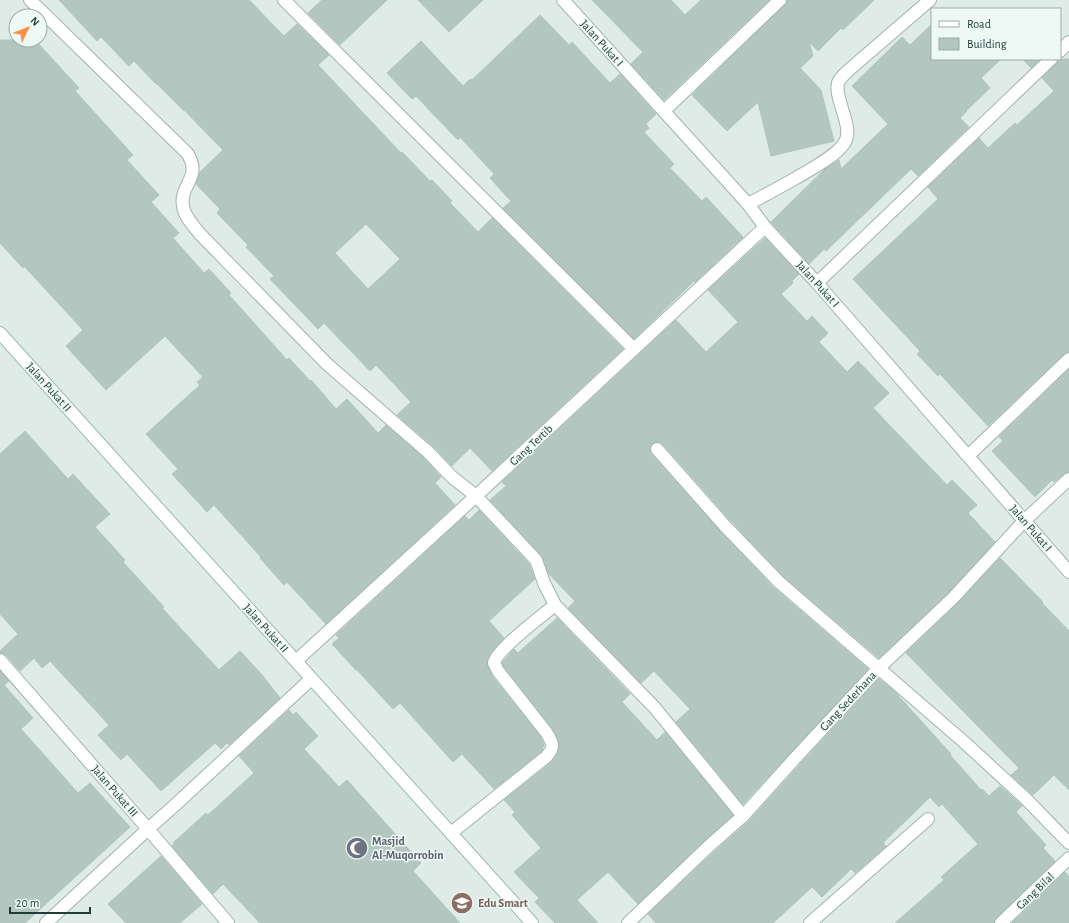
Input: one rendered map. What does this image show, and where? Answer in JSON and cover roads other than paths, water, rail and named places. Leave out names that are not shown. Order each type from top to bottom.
[{"type":"street","points":[[30,0],[187,153],[192,160],[193,170],[183,196],[182,205],[185,213],[199,232],[327,364],[428,452],[452,477],[476,496],[536,560],[544,583],[555,605],[655,708],[743,816]]},
{"type":"street","points":[[284,0],[634,349]]},
{"type":"street","name":"Jalan Pukat I","points":[[563,0],[748,204],[765,227],[817,282],[1069,572]]},
{"type":"street","points":[[664,111],[780,0]]},
{"type":"street","points":[[748,204],[816,166],[842,147],[848,136],[837,88],[839,81],[850,69],[930,0]]},
{"type":"street","points":[[1061,50],[1069,42]]},
{"type":"street","points":[[817,282],[1051,60]]},
{"type":"street","name":"Gang Tertib","points":[[296,661],[765,227]]},
{"type":"street","name":"Jalan Pukat II","points":[[0,333],[532,923]]},
{"type":"street","points":[[968,456],[1069,359]]},
{"type":"street","points":[[657,449],[725,526],[779,582],[964,742],[1026,798],[1069,843]]},
{"type":"street","name":"Gang Sederhana","points":[[628,923],[708,846],[743,816],[879,668],[953,598],[1024,521],[1069,479]]},
{"type":"street","points":[[451,833],[546,758],[551,752],[553,745],[549,737],[498,672],[494,663],[496,658],[506,646],[555,605]]},
{"type":"street","name":"Jalan Pukat III","points":[[0,660],[228,923]]},
{"type":"street","points":[[46,923],[311,679]]},
{"type":"street","points":[[810,923],[928,819]]},
{"type":"street","name":"Gang Bilal","points":[[1001,923],[1069,858]]},
{"type":"place","name":"Masjid Al-Muqorrobin","points":[[357,848]]},
{"type":"place","name":"Edu Smart","points":[[462,903]]}]
